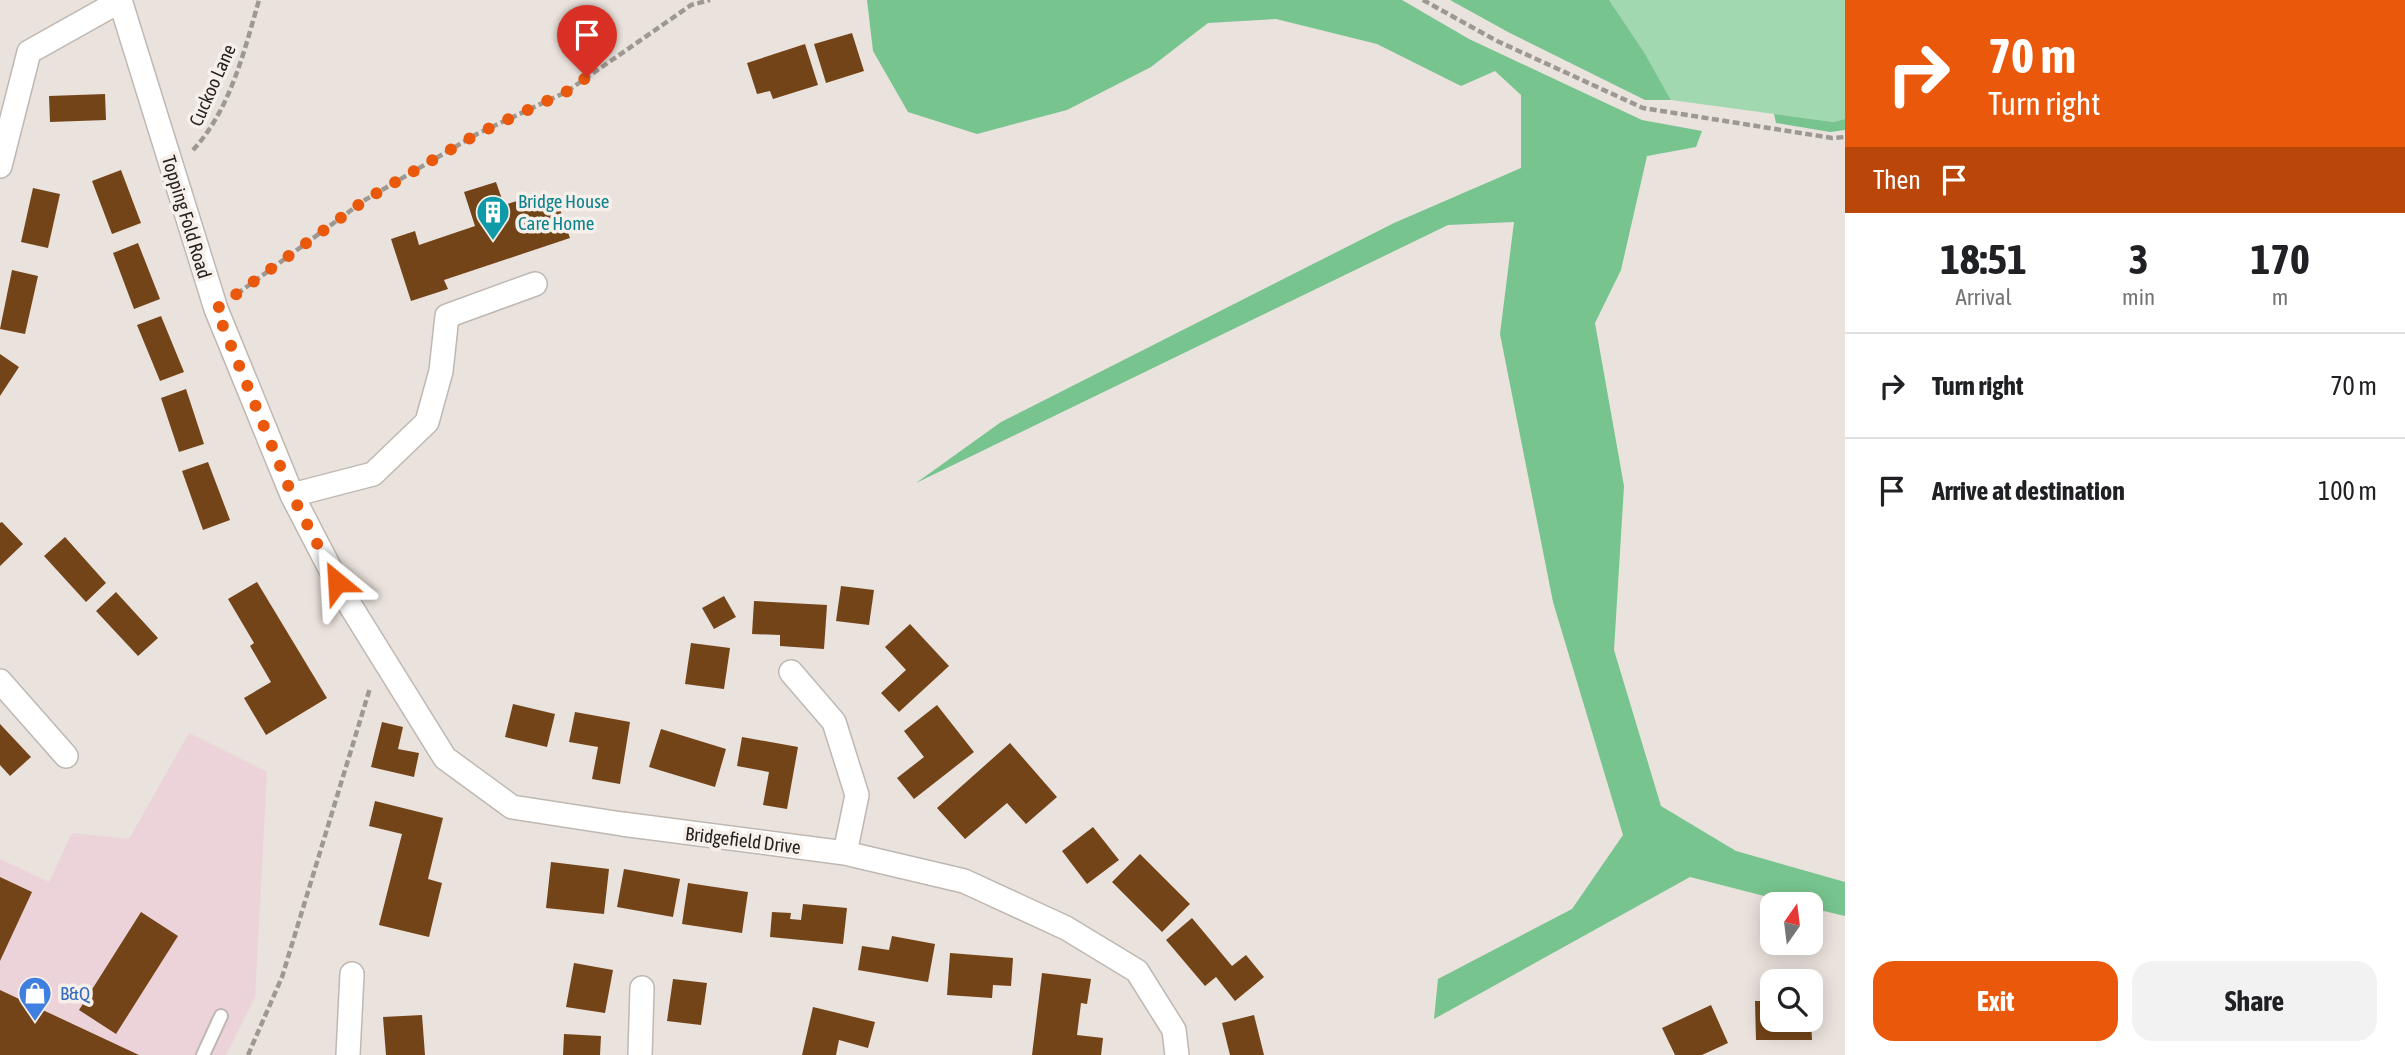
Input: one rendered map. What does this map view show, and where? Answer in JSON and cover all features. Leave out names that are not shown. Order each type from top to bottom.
[{"type":"street","name":"Topping Fold Road","points":[[120,0],[216,309],[292,495],[339,585]]},
{"type":"street","points":[[0,166],[29,52],[120,0]]},
{"type":"street","points":[[292,495],[373,474],[427,422],[441,371],[447,316],[535,284]]},
{"type":"street","name":"Bridgefield Drive","points":[[339,585],[380,656],[445,758],[512,807],[845,853],[964,881],[1066,928],[1138,971],[1174,1030],[1177,1055]]},
{"type":"street","points":[[791,673],[834,722],[857,795],[845,853]]},
{"type":"street","points":[[0,681],[66,756]]},
{"type":"street","points":[[348,1055],[352,974]]},
{"type":"street","points":[[640,1055],[642,988]]},
{"type":"lane","points":[[203,1055],[221,1016]]},
{"type":"path","name":"Cuckoo Lane","points":[[173,171],[210,131],[242,60],[258,0]]},
{"type":"path","points":[[216,309],[365,200],[477,134],[566,92],[691,5],[710,0]]},
{"type":"path","points":[[1423,0],[1497,41],[1643,108],[1832,138],[1845,137]]},
{"type":"path","points":[[248,1055],[282,977],[380,656]]},
{"type":"shaded area","points":[[189,733],[267,772],[255,997],[226,1055],[0,1055],[0,859],[49,882],[72,833],[129,839]]},
{"type":"green space","points":[[867,0],[1402,0],[1469,39],[1642,120],[1702,131],[1696,147],[1647,156],[1621,270],[1595,323],[1624,486],[1614,650],[1661,806],[1736,851],[1845,882],[1845,916],[1824,911],[1824,892],[1760,892],[1760,895],[1690,877],[1434,1019],[1438,979],[1572,909],[1623,835],[1553,602],[1500,334],[1514,222],[1448,225],[916,483],[1001,422],[1394,223],[1521,168],[1521,95],[1495,71],[1461,86],[1377,44],[1276,19],[1208,23],[1151,67],[1067,110],[977,134],[908,112],[873,51]]},
{"type":"green space","points":[[1450,0],[1609,0],[1644,52],[1671,100],[1645,100]]},
{"type":"green space","points":[[1609,0],[1845,0],[1845,119],[1833,122],[1671,100],[1644,52]]},
{"type":"green space","points":[[1774,114],[1833,122],[1845,119],[1845,130],[1830,132],[1776,123]]},
{"type":"building","points":[[852,33],[864,71],[826,83],[814,44]]},
{"type":"building","points":[[805,44],[818,85],[773,99],[770,91],[757,94],[747,63]]},
{"type":"building","points":[[105,94],[106,120],[50,122],[49,96]]},
{"type":"building","points":[[121,170],[141,223],[112,234],[92,181]]},
{"type":"building","name":"Bridge House Care Home","points":[[496,182],[504,205],[533,196],[536,205],[556,198],[570,238],[444,280],[448,289],[411,301],[391,239],[415,231],[419,245],[475,226],[464,192]]},
{"type":"building","points":[[33,188],[60,194],[48,248],[21,242]]},
{"type":"building","points":[[138,243],[160,299],[134,309],[113,253]]},
{"type":"building","points":[[12,270],[38,276],[25,334],[0,329]]},
{"type":"building","points":[[161,316],[184,372],[160,381],[137,325]]},
{"type":"building","points":[[0,354],[19,367],[0,396]]},
{"type":"building","points":[[186,389],[204,444],[179,452],[161,398]]},
{"type":"building","points":[[208,462],[230,520],[203,530],[182,471]]},
{"type":"building","points":[[0,523],[23,544],[0,566]]},
{"type":"building","points":[[65,537],[106,583],[86,602],[44,556]]},
{"type":"building","points":[[257,582],[327,698],[266,735],[244,698],[271,682],[250,646],[254,643],[228,599]]},
{"type":"building","points":[[841,586],[874,590],[869,625],[836,621]]},
{"type":"building","points":[[116,592],[158,638],[138,656],[96,611]]},
{"type":"building","points":[[724,596],[736,617],[714,629],[702,608]]},
{"type":"building","points":[[754,601],[827,605],[824,649],[780,646],[780,635],[752,634]]},
{"type":"building","points":[[910,624],[949,666],[899,712],[881,693],[906,670],[885,647]]},
{"type":"building","points":[[691,643],[730,648],[724,689],[685,684]]},
{"type":"building","points":[[513,704],[555,714],[547,747],[505,737]]},
{"type":"building","points":[[937,705],[974,752],[914,799],[897,778],[924,757],[904,731]]},
{"type":"building","points":[[575,712],[630,722],[620,784],[592,779],[598,747],[569,742]]},
{"type":"building","points":[[382,722],[403,727],[398,749],[419,753],[414,777],[371,767]]},
{"type":"building","points":[[0,724],[31,757],[10,776],[0,765]]},
{"type":"building","points":[[661,729],[726,749],[715,787],[649,767]]},
{"type":"building","points":[[742,737],[798,747],[787,809],[763,805],[769,772],[737,766]]},
{"type":"building","points":[[1010,743],[1057,797],[1026,824],[1007,803],[965,839],[937,808]]},
{"type":"building","points":[[375,801],[443,818],[428,879],[442,883],[429,937],[379,925],[402,834],[369,826]]},
{"type":"building","points":[[1093,827],[1119,860],[1087,884],[1062,851]]},
{"type":"building","points":[[1140,854],[1190,904],[1162,932],[1112,882]]},
{"type":"building","points":[[551,862],[609,869],[604,914],[546,908]]},
{"type":"building","points":[[624,869],[680,879],[673,917],[617,907]]},
{"type":"building","points":[[0,877],[32,892],[0,961]]},
{"type":"building","points":[[688,883],[748,892],[742,933],[682,924]]},
{"type":"building","points":[[803,904],[847,908],[843,944],[770,937],[772,912],[791,913],[790,919],[801,920]]},
{"type":"building","points":[[141,912],[178,936],[116,1034],[79,1010]]},
{"type":"building","points":[[1192,918],[1232,966],[1246,955],[1264,977],[1235,1001],[1216,977],[1205,986],[1166,940]]},
{"type":"building","points":[[892,936],[935,944],[928,982],[858,970],[862,946],[889,950]]},
{"type":"building","points":[[950,953],[1013,958],[1011,986],[993,985],[992,998],[947,995]]},
{"type":"building","points":[[574,963],[613,970],[605,1013],[566,1007]]},
{"type":"building","points":[[1042,973],[1091,979],[1087,1004],[1081,1003],[1077,1035],[1103,1038],[1101,1055],[1032,1055]]},
{"type":"building","points":[[673,979],[707,983],[701,1025],[667,1021]]},
{"type":"building","name":"B&Q","points":[[0,990],[139,1055],[0,1055]]},
{"type":"building","points":[[1755,1001],[1760,1001],[1760,1032],[1812,1032],[1812,1040],[1756,1040]]},
{"type":"building","points":[[1711,1005],[1728,1043],[1702,1055],[1675,1055],[1662,1028]]},
{"type":"building","points":[[813,1007],[875,1022],[868,1048],[839,1040],[836,1055],[802,1055]]},
{"type":"building","points":[[422,1015],[425,1055],[386,1055],[383,1017]]},
{"type":"building","points":[[1254,1015],[1264,1055],[1230,1055],[1222,1023]]},
{"type":"building","points":[[564,1034],[601,1036],[600,1055],[563,1055]]},
{"type":"place","name":"Bridge House Care Home","points":[[493,242]]},
{"type":"place","name":"B&Q","points":[[35,1023]]},
{"type":"route","points":[[337,582],[292,495],[216,309],[365,200],[477,134],[566,92],[587,77]]}]
